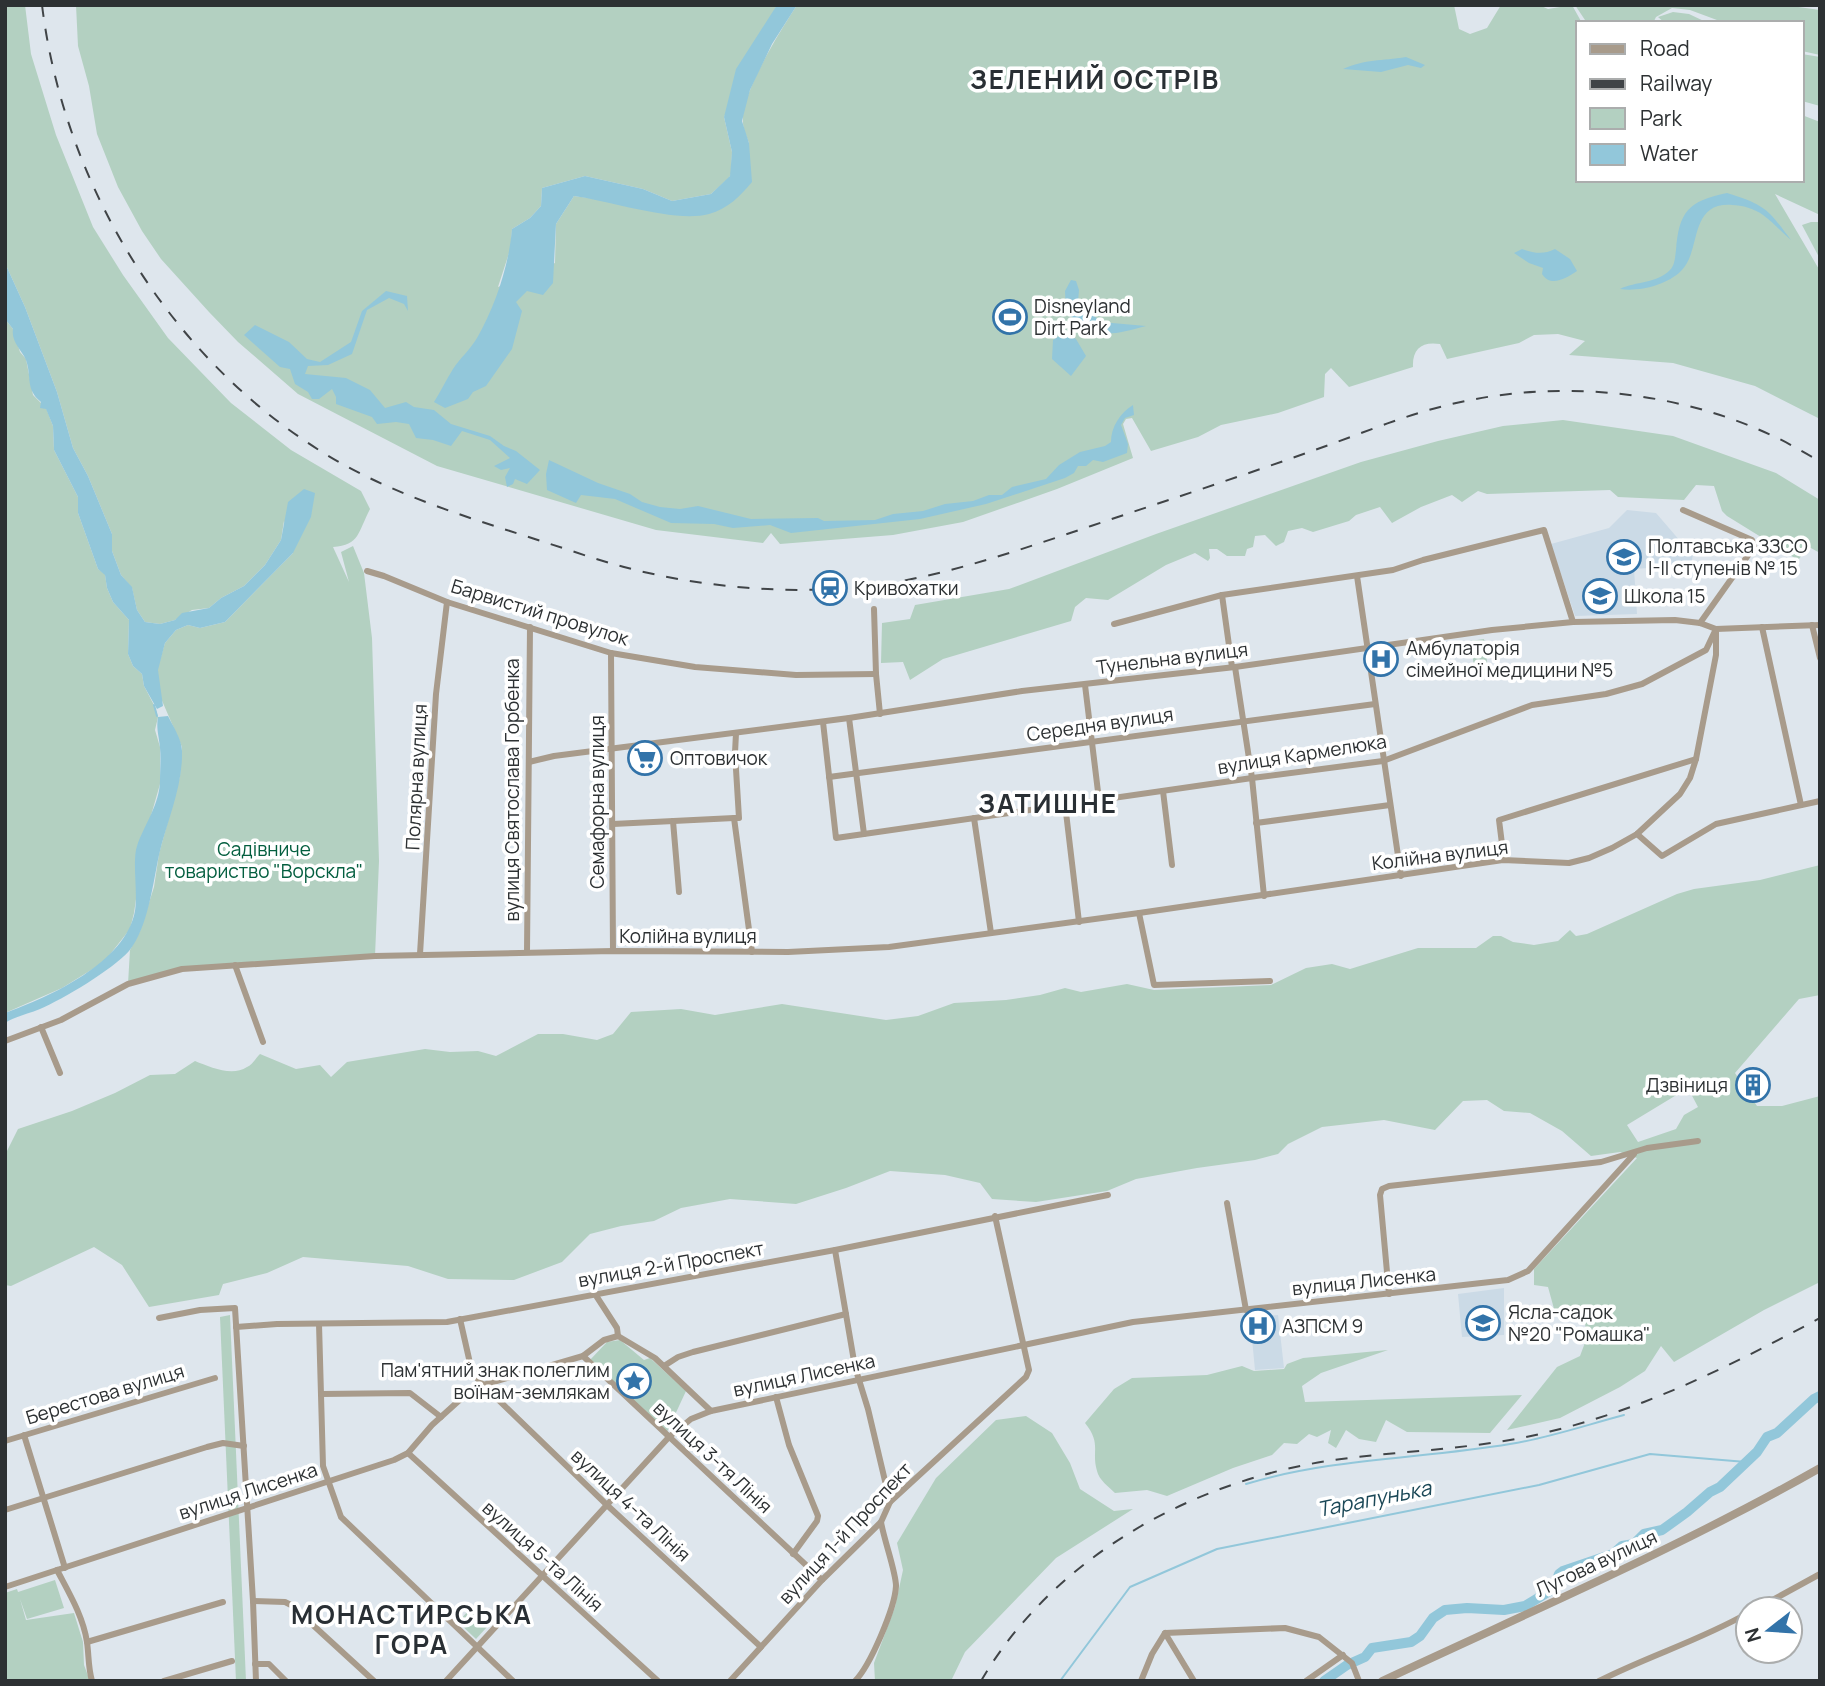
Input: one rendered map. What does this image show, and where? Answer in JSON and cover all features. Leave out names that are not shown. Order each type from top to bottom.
[{"type":"street","points":[[1683,510],[1752,540],[1754,547],[1700,623]]},
{"type":"street","points":[[1114,624],[1222,595],[1393,570],[1544,530],[1573,622]]},
{"type":"street","name":"Барвистий провулок","points":[[368,571],[447,602],[611,653],[695,667],[796,675],[876,674]]},
{"type":"street","points":[[1357,576],[1401,876]]},
{"type":"street","points":[[1222,595],[1252,778],[1264,896]]},
{"type":"street","name":"Полярна вулиця","points":[[420,954],[436,694],[447,602]]},
{"type":"street","points":[[874,608],[880,714]]},
{"type":"street","name":"Тунельна вулиця","points":[[529,762],[880,714],[1021,691],[1233,667],[1492,630],[1573,622],[1675,620],[1700,623],[1716,629],[1816,625]]},
{"type":"street","points":[[1816,625],[1820,658]]},
{"type":"street","name":"вулиця Святослава Горбенка","points":[[527,952],[530,627]]},
{"type":"street","points":[[1762,628],[1801,805]]},
{"type":"street","name":"Колійна вулиця","points":[[5,1041],[61,1020],[128,984],[168,972],[235,965],[420,954],[788,952],[889,947],[1264,896],[1503,860],[1569,863],[1589,858],[1637,834],[1680,794],[1690,778],[1696,759],[1716,655],[1716,629]]},
{"type":"street","name":"вулиця Кармелюка","points":[[830,777],[836,838],[1383,761],[1532,705],[1606,694],[1642,684],[1706,650],[1716,629]]},
{"type":"street","name":"Семафорна вулиця","points":[[611,653],[613,951]]},
{"type":"street","points":[[1085,685],[1099,800]]},
{"type":"street","name":"Середня вулиця","points":[[830,777],[1375,704]]},
{"type":"street","points":[[849,718],[864,834]]},
{"type":"street","points":[[823,722],[830,777]]},
{"type":"street","points":[[613,824],[739,818],[736,733]]},
{"type":"street","points":[[1502,844],[1499,820],[1696,759]]},
{"type":"street","points":[[1163,790],[1172,864]]},
{"type":"street","points":[[1637,834],[1662,856],[1716,824],[1820,801]]},
{"type":"street","points":[[1065,804],[1079,922]]},
{"type":"street","points":[[1256,824],[1390,805]]},
{"type":"street","points":[[734,818],[752,951]]},
{"type":"street","points":[[974,818],[991,933]]},
{"type":"street","points":[[673,821],[678,892]]},
{"type":"street","points":[[1139,913],[1154,985],[1270,981]]},
{"type":"street","points":[[235,965],[263,1042]]},
{"type":"street","points":[[41,1027],[60,1073]]},
{"type":"street","points":[[1389,1294],[1380,1195],[1382,1189],[1389,1186],[1601,1162],[1647,1148],[1698,1141]]},
{"type":"street","name":"вулиця Лисенка","points":[[5,1587],[394,1460],[408,1453],[441,1417],[473,1388],[583,1356],[604,1340],[618,1336],[664,1366],[711,1411],[1133,1322],[1508,1280],[1528,1271],[1634,1154]]},
{"type":"street","name":"вулиця 2-й Проспект","points":[[236,1327],[460,1319],[835,1250],[1108,1195]]},
{"type":"street","points":[[1227,1203],[1246,1310]]},
{"type":"street","points":[[995,1216],[1023,1345]]},
{"type":"street","points":[[835,1250],[858,1378],[890,1502]]},
{"type":"street","points":[[595,1294],[617,1328],[618,1336]]},
{"type":"street","points":[[159,1318],[200,1310],[235,1308],[256,1681]]},
{"type":"street","points":[[664,1366],[693,1352],[846,1314]]},
{"type":"street","points":[[460,1319],[472,1372],[482,1384]]},
{"type":"street","points":[[319,1324],[323,1466],[341,1517],[513,1681]]},
{"type":"street","name":"вулиця 1-й Проспект","points":[[730,1681],[822,1580],[881,1522],[890,1502],[1026,1377],[1029,1370],[1023,1345]]},
{"type":"street","name":"вулиця 3-тя Лінія","points":[[583,1356],[822,1580]]},
{"type":"street","name":"Берестова вулиця","points":[[5,1441],[215,1378]]},
{"type":"street","name":"вулиця 4-та Лінія","points":[[482,1384],[608,1506],[761,1647]]},
{"type":"street","points":[[321,1394],[410,1393],[441,1417]]},
{"type":"street","points":[[776,1397],[789,1445],[818,1516],[793,1554]]},
{"type":"street","points":[[446,1681],[669,1437],[691,1419],[711,1411]]},
{"type":"street","points":[[24,1435],[65,1568]]},
{"type":"street","points":[[5,1510],[207,1447],[223,1443],[244,1446]]},
{"type":"street","name":"вулиця 5-та Лінія","points":[[408,1453],[657,1681]]},
{"type":"street","name":"Лугова вулиця","points":[[1382,1681],[1656,1552],[1778,1492],[1820,1468]]},
{"type":"street","points":[[855,1681],[865,1671],[887,1619],[896,1586],[881,1522]]},
{"type":"street","points":[[57,1570],[79,1612],[87,1642],[87,1659],[92,1681]]},
{"type":"street","points":[[1782,1595],[1820,1574]]},
{"type":"street","points":[[253,1601],[285,1602],[291,1605],[374,1681]]},
{"type":"street","points":[[87,1642],[223,1602]]},
{"type":"street","points":[[1599,1681],[1734,1621]]},
{"type":"street","points":[[1165,1633],[1285,1628],[1319,1637],[1352,1663],[1359,1681]]},
{"type":"street","points":[[1141,1681],[1165,1633]]},
{"type":"street","points":[[1165,1633],[1194,1681]]},
{"type":"street","points":[[1306,1681],[1343,1655]]},
{"type":"street","points":[[164,1681],[232,1661]]},
{"type":"street","points":[[255,1664],[269,1664],[286,1681]]},
{"type":"shaded area","name":"Полтавська ЗЗСО І-ІІ ступенів № 15","points":[[1627,510],[1656,513],[1687,549],[1694,549],[1691,565],[1634,569],[1637,614],[1575,616],[1551,544],[1609,528]]},
{"type":"shaded area","name":"Ясла-садок №20 \"Ромашка\"","points":[[1504,1288],[1504,1335],[1462,1337],[1458,1294]]},
{"type":"shaded area","points":[[1278,1315],[1284,1368],[1255,1370],[1250,1318]]},
{"type":"green space","name":"Садівниче товариство \"Ворскла\"","points":[[5,5],[25,5],[31,54],[56,135],[93,227],[168,338],[231,403],[291,450],[361,491],[370,509],[357,536],[342,546],[333,547],[349,582],[341,552],[353,546],[364,573],[372,638],[379,861],[375,956],[182,969],[128,984],[130,950],[140,931],[154,887],[159,854],[180,776],[182,747],[160,696],[157,670],[165,643],[176,630],[188,625],[200,628],[225,622],[293,553],[284,521],[281,540],[265,565],[244,586],[209,608],[192,610],[175,620],[160,624],[145,622],[137,610],[132,588],[121,575],[112,551],[112,534],[73,448],[57,392],[5,263]]},
{"type":"green space","points":[[76,5],[777,5],[724,117],[732,152],[731,174],[749,143],[743,123],[748,96],[763,62],[797,5],[1454,5],[1459,29],[1470,34],[1487,28],[1501,5],[1539,5],[1548,9],[1572,5],[1581,21],[1576,21],[1576,182],[1804,182],[1804,116],[1820,122],[1820,215],[1775,194],[1820,271],[1820,419],[1755,386],[1673,363],[1569,355],[1585,341],[1558,334],[1534,335],[1519,343],[1447,359],[1440,344],[1428,344],[1416,351],[1413,367],[1349,387],[1331,368],[1325,374],[1324,397],[1278,413],[1221,425],[1198,437],[1151,451],[1132,418],[1126,419],[1123,424],[1133,458],[1057,489],[963,522],[893,535],[780,544],[771,533],[763,543],[656,530],[437,466],[298,394],[238,342],[209,312],[161,259],[142,231],[118,187],[97,134],[89,86],[78,46]],"holes":[[[585,176],[643,189],[672,201],[711,194],[729,178],[708,214],[574,196],[556,224],[555,263],[498,287],[511,247],[512,229],[530,218],[541,206],[542,188]]]},
{"type":"green space","points":[[1575,5],[1784,5],[1820,10],[1820,55],[1804,51],[1804,21],[1720,21],[1690,10],[1672,8],[1654,21],[1586,21]]},
{"type":"green space","points":[[1673,12],[1689,14],[1704,21],[1663,21],[1658,17]]},
{"type":"green space","points":[[1804,54],[1820,57],[1820,106],[1804,102]]},
{"type":"green space","points":[[1820,222],[1820,259],[1802,225]]},
{"type":"green space","points":[[5,319],[13,329],[20,352],[26,359],[33,395],[46,408],[53,426],[54,450],[78,497],[78,513],[98,569],[105,574],[113,602],[129,620],[128,654],[133,666],[142,674],[144,686],[158,717],[155,730],[160,747],[160,784],[150,819],[137,847],[137,892],[130,929],[104,962],[62,988],[5,1013]]},
{"type":"green space","points":[[1563,420],[1673,436],[1776,473],[1820,500],[1820,553],[1809,547],[1798,560],[1727,516],[1722,511],[1714,486],[1696,485],[1684,500],[1618,497],[1610,490],[1487,494],[1478,491],[1462,502],[1452,495],[1421,507],[1392,523],[1380,507],[1356,515],[1349,521],[1313,532],[1302,528],[1288,531],[1284,542],[1276,546],[1265,535],[1255,536],[1253,547],[1247,549],[1245,556],[1227,556],[1217,549],[1209,549],[1208,561],[1195,553],[1166,565],[1108,600],[1086,598],[1075,607],[1071,621],[943,659],[910,680],[903,662],[881,663],[882,623],[910,619],[915,605],[1009,589],[1361,462],[1503,426]]},
{"type":"green space","points":[[1484,639],[1489,676],[1476,678],[1470,641]]},
{"type":"green space","points":[[1820,865],[1820,995],[1799,999],[1735,1073],[1757,1106],[1782,1106],[1820,1096],[1820,1282],[1764,1310],[1674,1362],[1661,1346],[1645,1371],[1560,1418],[1507,1430],[1557,1367],[1580,1356],[1586,1340],[1585,1321],[1556,1316],[1548,1287],[1534,1285],[1534,1269],[1637,1158],[1620,1152],[1591,1156],[1562,1131],[1530,1113],[1504,1111],[1487,1100],[1463,1101],[1435,1130],[1384,1120],[1322,1127],[1288,1144],[1278,1154],[1136,1179],[1107,1191],[1036,1202],[992,1199],[980,1183],[945,1175],[890,1171],[796,1204],[730,1199],[681,1208],[654,1221],[590,1234],[562,1262],[514,1280],[448,1279],[408,1266],[303,1257],[267,1273],[223,1284],[219,1295],[149,1307],[122,1265],[94,1247],[11,1286],[5,1285],[5,1155],[18,1129],[72,1111],[150,1075],[175,1074],[195,1061],[221,1070],[235,1071],[249,1066],[260,1054],[296,1069],[320,1065],[331,1077],[347,1062],[425,1049],[478,1051],[496,1056],[538,1034],[563,1034],[597,1040],[613,1034],[631,1012],[681,1009],[715,1015],[782,1004],[886,1020],[918,1016],[954,1003],[1006,1000],[1065,988],[1081,992],[1127,984],[1154,990],[1271,985],[1306,968],[1332,964],[1350,969],[1418,948],[1476,948],[1493,936],[1534,945],[1558,941],[1570,930],[1576,936],[1587,934],[1677,894],[1694,889],[1760,880]],"holes":[[[1688,1088],[1698,1107],[1684,1115],[1676,1129],[1638,1142],[1627,1125]]]},
{"type":"green space","points":[[230,1315],[246,1681],[236,1681],[220,1317]]},
{"type":"green space","points":[[620,1340],[644,1360],[650,1358],[686,1391],[667,1432],[590,1360],[607,1342]]},
{"type":"green space","points":[[1388,1350],[1321,1373],[1302,1386],[1305,1402],[1522,1395],[1490,1433],[1407,1432],[1386,1420],[1376,1442],[1359,1439],[1346,1430],[1336,1448],[1328,1443],[1331,1430],[1317,1437],[1309,1434],[1297,1444],[1284,1443],[1272,1455],[1167,1496],[1147,1490],[1115,1493],[1098,1474],[1095,1442],[1085,1423],[1114,1389],[1132,1378],[1207,1375],[1242,1366],[1254,1371],[1284,1369],[1287,1364],[1303,1358]]},
{"type":"green space","points":[[1026,1416],[1052,1433],[1070,1463],[1080,1489],[1114,1511],[1133,1509],[1056,1558],[965,1652],[951,1681],[875,1681],[874,1663],[895,1607],[903,1570],[897,1543],[936,1478],[996,1420]]},
{"type":"green space","points":[[55,1580],[64,1608],[27,1619],[20,1599],[26,1620],[74,1613],[83,1642],[84,1665],[90,1681],[5,1681],[5,1593],[17,1589],[18,1592]]},
{"type":"green space","points":[[470,1609],[487,1627],[476,1639],[458,1622]]},
{"type":"water","points":[[777,5],[797,5],[772,44],[750,90],[742,121],[749,143],[752,182],[722,209],[695,216],[661,214],[574,196],[556,224],[553,283],[543,295],[527,291],[516,302],[522,311],[512,349],[486,386],[473,392],[468,399],[445,408],[434,402],[453,369],[484,326],[504,271],[512,229],[530,218],[541,206],[542,188],[585,176],[643,189],[672,201],[711,194],[730,176],[732,152],[724,117],[736,69]]},
{"type":"water","points":[[1406,57],[1425,65],[1421,68],[1408,65],[1381,72],[1343,69],[1366,62]]},
{"type":"water","points":[[1727,193],[1764,209],[1791,240],[1756,211],[1736,205],[1718,206],[1708,211],[1702,219],[1692,252],[1681,271],[1652,286],[1620,289],[1659,278],[1670,270],[1680,226],[1688,210],[1703,200]]},
{"type":"water","points":[[1522,249],[1538,253],[1555,249],[1570,259],[1577,271],[1559,280],[1550,280],[1542,274],[1543,268],[1514,253]]},
{"type":"water","points":[[5,263],[57,392],[73,448],[112,534],[112,551],[121,575],[132,587],[137,610],[145,622],[160,624],[175,620],[182,613],[209,608],[244,586],[265,565],[281,540],[288,502],[304,489],[315,493],[311,517],[293,553],[225,622],[200,628],[188,625],[176,630],[165,643],[158,670],[163,706],[157,709],[144,686],[142,674],[133,666],[128,654],[129,620],[113,602],[105,575],[98,569],[78,513],[78,497],[54,450],[53,426],[46,409],[40,408],[41,402],[33,392],[26,360],[15,342],[13,329],[5,319]]},
{"type":"water","points":[[1071,280],[1076,281],[1079,290],[1078,302],[1101,322],[1146,326],[1112,333],[1086,327],[1066,312],[1065,291]]},
{"type":"water","points":[[386,291],[407,296],[408,311],[404,304],[389,298],[367,310],[352,354],[328,365],[308,366],[305,374],[346,378],[370,390],[385,408],[406,402],[414,407],[434,410],[451,424],[490,436],[516,451],[540,470],[527,484],[515,479],[513,484],[507,487],[505,477],[510,468],[501,470],[494,466],[510,458],[490,440],[462,431],[451,446],[416,438],[409,424],[377,424],[372,417],[336,404],[332,389],[319,399],[312,399],[308,392],[295,384],[290,369],[280,367],[244,335],[255,325],[289,342],[307,359],[320,362],[351,342],[362,311]]},
{"type":"water","points":[[1064,333],[1076,339],[1086,356],[1071,376],[1052,359],[1053,340]]},
{"type":"water","points":[[1133,405],[1134,415],[1125,418],[1121,425],[1128,444],[1127,453],[1103,462],[1093,460],[1086,466],[1078,466],[1074,473],[1065,478],[986,504],[920,519],[791,533],[770,525],[733,528],[714,524],[671,523],[615,499],[581,495],[576,503],[547,490],[549,460],[598,483],[630,494],[642,502],[660,507],[680,509],[698,506],[751,519],[875,520],[893,514],[973,501],[989,495],[1002,495],[1012,487],[1046,479],[1059,465],[1080,452],[1111,442],[1117,421]]},
{"type":"water","points":[[168,716],[182,747],[182,764],[141,930],[129,951],[111,967],[50,1004],[5,1023],[5,1013],[64,987],[102,961],[129,929],[135,911],[137,846],[155,806],[159,789],[158,717]]},
{"type":"waterway","points":[[154,705],[157,716]]},
{"type":"waterway","name":"Тарапунька","points":[[1324,1681],[1347,1665],[1365,1657],[1372,1648],[1411,1642],[1420,1636],[1433,1618],[1445,1610],[1504,1610],[1525,1606],[1553,1589],[1563,1571],[1613,1554],[1622,1546],[1634,1544],[1644,1534],[1662,1530],[1720,1487],[1757,1452],[1767,1437],[1777,1433],[1820,1396]]},
{"type":"waterway","points":[[1246,1484],[1311,1469],[1525,1441],[1624,1415]]},
{"type":"waterway","name":"Тарапунька","points":[[1060,1681],[1130,1587],[1217,1549],[1539,1485],[1650,1454],[1746,1462]]},
{"type":"railway","points":[[42,5],[55,75],[76,143],[104,209],[140,272],[182,329],[231,382],[286,427],[346,466],[370,478],[468,517],[624,567],[717,585],[782,590],[846,588],[904,581],[1039,544],[1416,414],[1492,396],[1532,392],[1615,393],[1697,408],[1736,420],[1820,461]]},
{"type":"railway","points":[[981,1681],[1011,1637],[1046,1598],[1086,1563],[1129,1533],[1176,1508],[1225,1487],[1275,1472],[1355,1457],[1497,1442],[1587,1421],[1689,1383],[1820,1318]]},
{"type":"place","name":"Disneyland Dirt Park","points":[[1010,317]]},
{"type":"place","name":"Полтавська ЗЗСО І-ІІ ступенів № 15","points":[[1624,557]]},
{"type":"place","name":"Кривохатки","points":[[830,588]]},
{"type":"place","name":"Школа 15","points":[[1600,596]]},
{"type":"place","name":"Амбулаторія сімейної медицини №5","points":[[1381,659]]},
{"type":"place","name":"Оптовичок","points":[[645,758]]},
{"type":"place","name":"Дзвіниця","points":[[1753,1085]]},
{"type":"place","name":"Ясла-садок №20 \"Ромашка\"","points":[[1483,1323]]},
{"type":"place","name":"АЗПСМ 9","points":[[1258,1326]]},
{"type":"place","name":"Пам'ятний знак полеглим воїнам-землякам","points":[[634,1381]]},
{"type":"district","name":"ЗЕЛЕНИЙ ОСТРІВ","points":[[1095,79]]},
{"type":"district","name":"ЗАТИШНЕ","points":[[1048,803]]},
{"type":"district","name":"МОНАСТИРСЬКА ГОРА","points":[[412,1629]]}]
